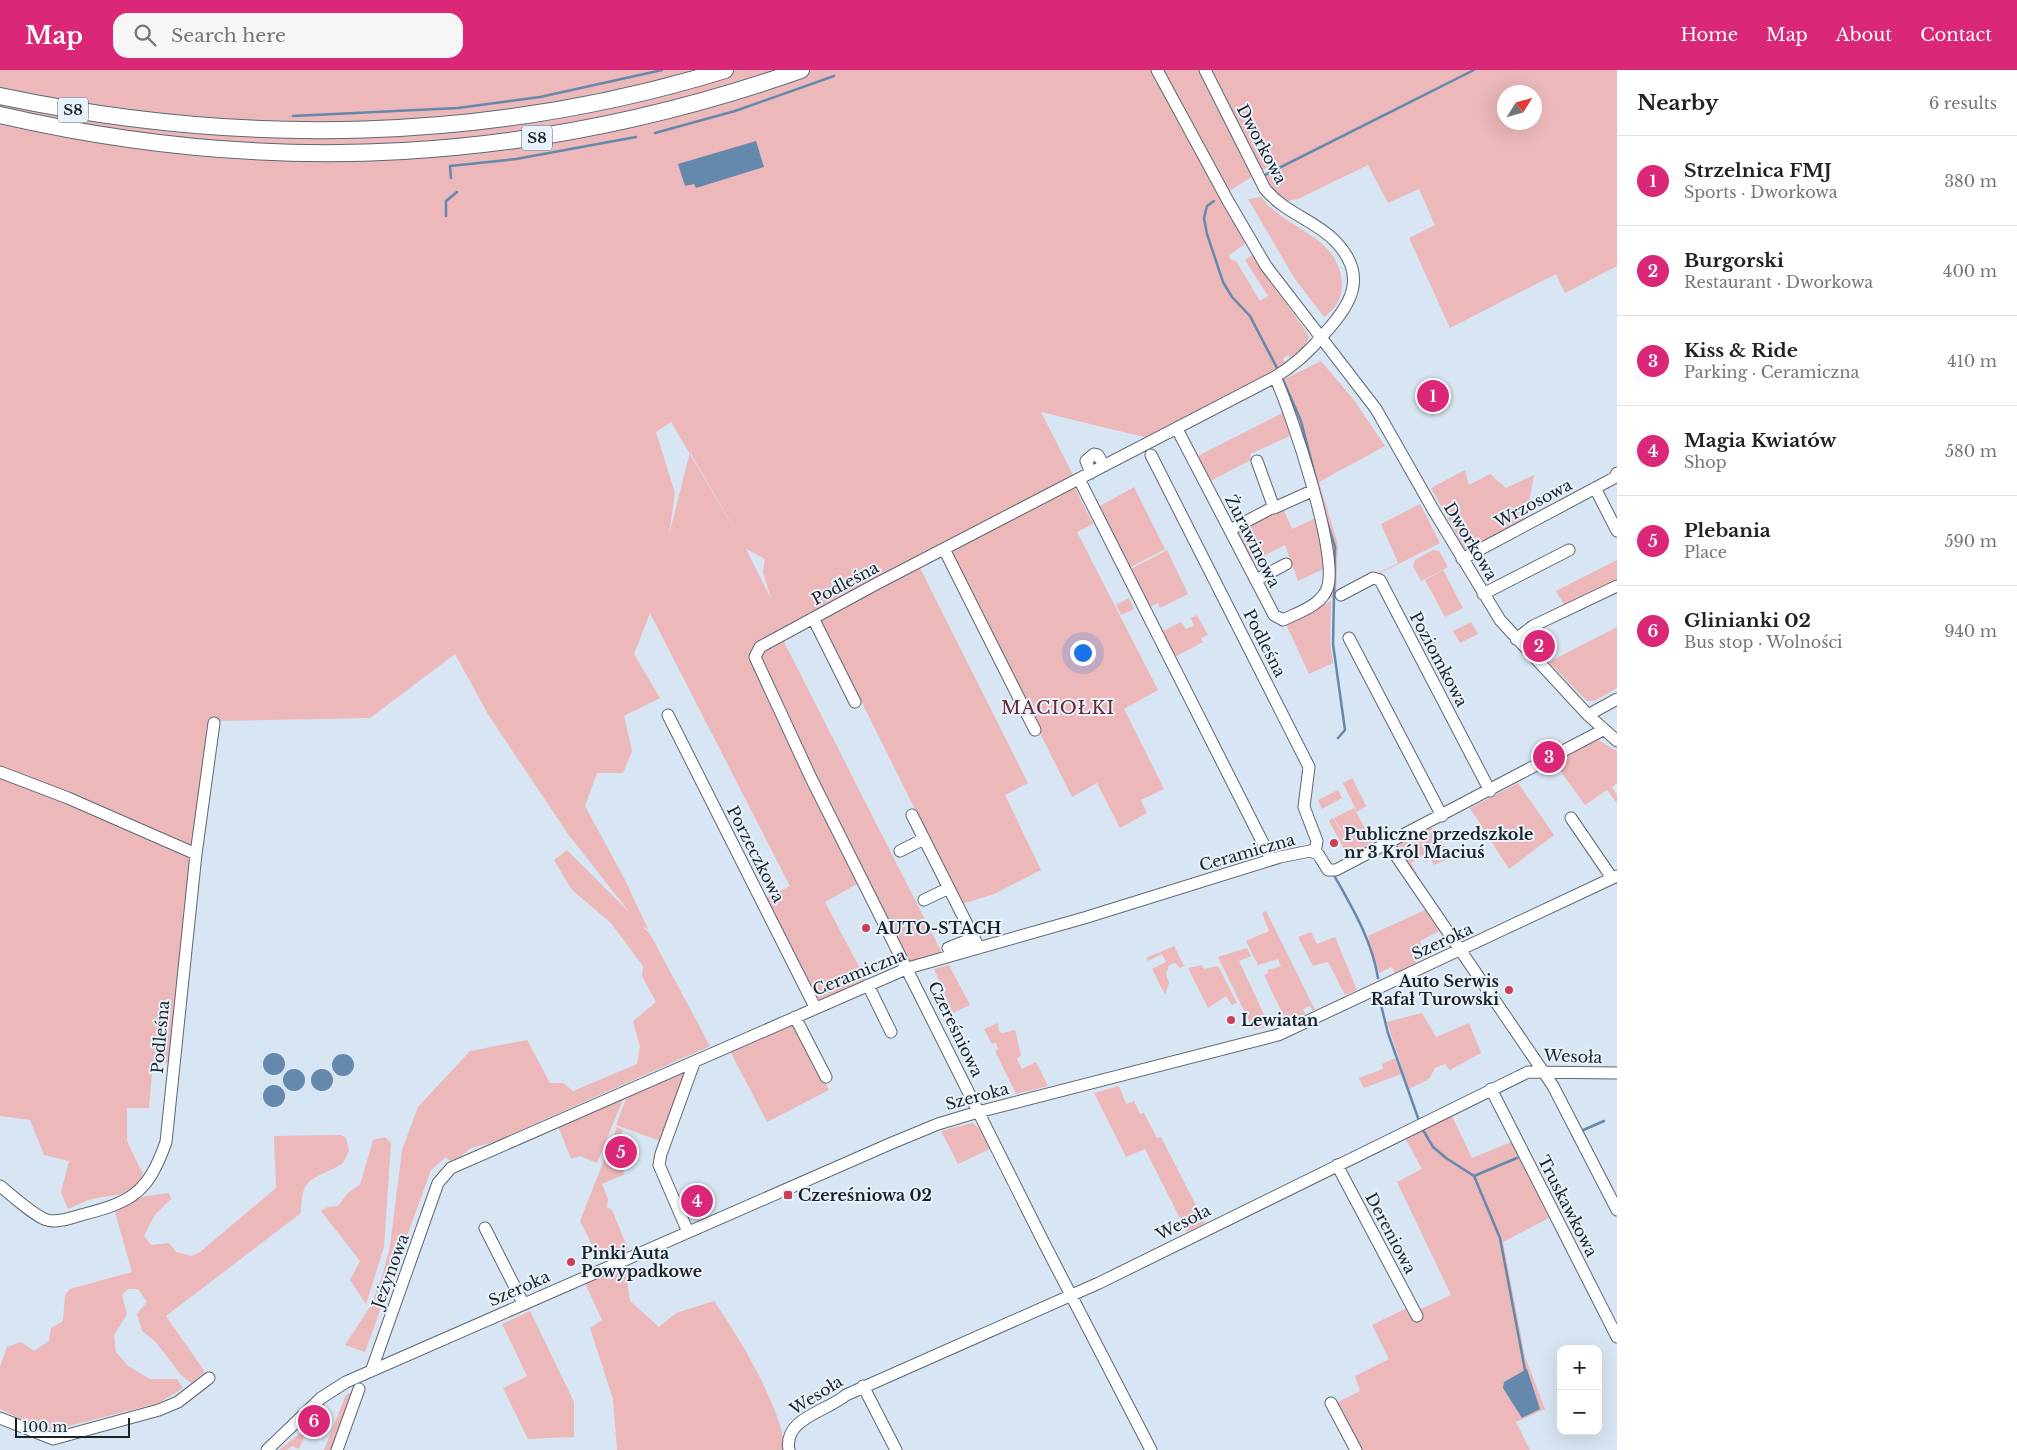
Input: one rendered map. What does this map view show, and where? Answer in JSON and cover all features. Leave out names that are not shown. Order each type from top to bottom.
[{"type":"highway","name":"S8","points":[[0,96],[147,122],[233,129],[335,132],[444,125],[547,112],[648,92],[725,70]]},
{"type":"highway","name":"S8","points":[[0,115],[80,132],[231,151],[341,154],[414,152],[524,140],[622,122],[700,103],[801,70]]},
{"type":"street","name":"Dworkowa","points":[[1158,70],[1252,245],[1288,298],[1357,382],[1380,416],[1483,594],[1516,638],[1588,715],[1617,742]]},
{"type":"street","name":"Dworkowa","points":[[1205,70],[1265,189],[1275,201],[1335,240],[1349,261],[1353,282],[1350,299],[1341,316],[1321,338]]},
{"type":"street","name":"Podleśna","points":[[760,647],[1275,377],[1295,365],[1321,338]]},
{"type":"street","points":[[1257,461],[1274,508],[1312,491],[1288,406],[1275,377]]},
{"type":"street","name":"Żurawinowa","points":[[1177,428],[1274,615],[1284,620],[1316,603],[1328,586],[1328,554],[1312,491]]},
{"type":"street","name":"Podleśna","points":[[1151,455],[1309,767],[1304,807],[1317,841],[1315,852]]},
{"type":"street","name":"Wrzosowa","points":[[1462,559],[1614,478],[1617,474]]},
{"type":"street","points":[[1077,480],[1215,760]]},
{"type":"street","points":[[1077,480],[1271,859]]},
{"type":"street","points":[[1595,488],[1617,531]]},
{"type":"street","points":[[1230,530],[1268,510]]},
{"type":"street","points":[[944,550],[1035,730]]},
{"type":"street","points":[[1483,594],[1568,550]]},
{"type":"street","points":[[1256,580],[1286,564]]},
{"type":"street","name":"Poziomkowa","points":[[1341,594],[1373,578],[1380,580],[1490,791]]},
{"type":"street","points":[[1516,638],[1533,626],[1617,586]]},
{"type":"street","points":[[813,618],[855,702]]},
{"type":"street","points":[[1349,638],[1442,816]]},
{"type":"street","name":"Czereśniowa","points":[[760,647],[755,657],[763,677],[978,1112],[1151,1450]]},
{"type":"street","points":[[1588,715],[1617,699]]},
{"type":"street","name":"Porzeczkowa","points":[[668,715],[815,1008]]},
{"type":"street","name":"Podleśna","points":[[0,1186],[47,1220],[61,1220],[122,1204],[137,1193],[150,1177],[166,1142],[196,854],[214,723]]},
{"type":"street","name":"Ceramiczna","points":[[438,1183],[451,1168],[694,1063],[868,985],[976,943],[1271,859],[1310,851],[1315,852],[1328,870],[1332,872],[1490,791],[1603,730]]},
{"type":"street","points":[[0,772],[68,798],[196,854]]},
{"type":"street","points":[[912,815],[976,943],[948,948]]},
{"type":"street","points":[[1571,818],[1614,877]]},
{"type":"street","points":[[900,851],[924,839]]},
{"type":"street","points":[[1388,844],[1553,1086],[1617,1210]]},
{"type":"street","name":"Szeroka","points":[[267,1450],[321,1398],[355,1377],[931,1127],[978,1112],[1278,1035],[1614,877]]},
{"type":"street","points":[[924,900],[949,888]]},
{"type":"street","points":[[868,985],[891,1032]]},
{"type":"street","points":[[795,1017],[826,1077]]},
{"type":"street","points":[[688,1232],[659,1165],[661,1154],[694,1063]]},
{"type":"street","name":"Wesoła","points":[[789,1450],[788,1445],[794,1427],[806,1418],[837,1403],[846,1394],[1072,1295],[1528,1072],[1617,1074]]},
{"type":"street","name":"Truskawkowa","points":[[1491,1089],[1617,1337]]},
{"type":"street","name":"Dereniowa","points":[[1337,1165],[1417,1316]]},
{"type":"street","name":"Jeżynowa","points":[[372,1370],[438,1183]]},
{"type":"street","points":[[485,1228],[523,1304]]},
{"type":"street","points":[[0,1418],[51,1444],[159,1410],[178,1402],[209,1378]]},
{"type":"street","points":[[864,1386],[896,1450]]},
{"type":"street","points":[[337,1450],[359,1389]]},
{"type":"street","points":[[1331,1403],[1356,1450]]},
{"type":"shaded area","points":[[0,70],[1617,70],[1617,266],[1565,293],[1556,274],[1450,328],[1409,238],[1435,225],[1419,189],[1388,203],[1368,165],[1298,199],[1281,202],[1265,181],[1268,167],[1221,196],[1245,244],[1229,255],[1230,259],[1236,261],[1260,301],[1268,296],[1245,260],[1252,255],[1309,338],[1303,348],[1290,358],[1288,355],[1283,358],[1286,364],[1280,369],[1285,379],[1321,361],[1353,399],[1385,446],[1319,482],[1338,545],[1336,594],[1398,563],[1381,524],[1420,504],[1440,543],[1329,599],[1331,555],[1318,502],[1271,377],[1148,438],[1041,412],[1074,477],[1074,486],[1093,524],[1077,532],[1158,690],[1124,709],[1164,789],[1141,800],[1147,813],[1120,828],[1097,783],[1072,797],[948,550],[919,566],[1028,783],[1005,795],[1041,870],[994,894],[962,904],[820,618],[782,638],[942,953],[908,963],[866,879],[825,902],[867,982],[816,1002],[764,899],[790,886],[650,613],[634,654],[660,698],[624,716],[632,751],[623,773],[597,773],[585,806],[625,880],[648,929],[642,926],[650,934],[710,1046],[494,1142],[471,1148],[452,1163],[446,1157],[431,1170],[365,1352],[345,1345],[370,1307],[382,1277],[390,1246],[402,1150],[418,1107],[470,1051],[527,1040],[550,1083],[563,1083],[573,1091],[637,1064],[640,1047],[633,1021],[656,1002],[642,976],[643,966],[611,923],[572,890],[554,860],[567,850],[630,913],[568,834],[489,716],[455,654],[370,718],[212,721],[171,1063],[153,1061],[149,1108],[127,1108],[127,1141],[143,1174],[139,1182],[130,1191],[125,1193],[90,1200],[68,1209],[61,1192],[69,1161],[44,1155],[30,1120],[0,1116]],"holes":[[[671,422],[690,453],[669,535],[675,493],[656,432]],[[690,452],[742,542],[690,453]],[[746,549],[765,559],[763,572],[771,599]]]},
{"type":"shaded area","points":[[1261,197],[1272,209],[1323,244],[1339,268],[1342,285],[1341,295],[1331,311],[1324,317],[1295,279],[1248,199]]},
{"type":"shaded area","points":[[1284,412],[1290,436],[1250,454],[1251,460],[1210,481],[1198,456]]},
{"type":"shaded area","points":[[1465,470],[1469,485],[1490,474],[1506,488],[1534,475],[1528,507],[1521,524],[1466,551],[1431,488]]},
{"type":"shaded area","points":[[1134,487],[1165,549],[1129,568],[1098,507]]},
{"type":"shaded area","points":[[1283,508],[1292,529],[1316,518],[1324,555],[1323,569],[1298,581],[1285,545],[1253,561],[1237,532]]},
{"type":"shaded area","points":[[1167,550],[1188,594],[1160,608],[1158,603],[1149,607],[1129,570]]},
{"type":"shaded area","points":[[1433,550],[1439,551],[1448,567],[1421,581],[1413,566],[1415,560]]},
{"type":"shaded area","points":[[1617,560],[1617,584],[1566,608],[1556,591]]},
{"type":"shaded area","points":[[1443,570],[1463,608],[1445,617],[1425,580]]},
{"type":"shaded area","points":[[1129,598],[1134,609],[1121,615],[1116,605]]},
{"type":"shaded area","points":[[1331,601],[1330,643],[1333,663],[1309,674],[1286,624]]},
{"type":"shaded area","points":[[1197,615],[1208,635],[1201,638],[1203,642],[1175,657],[1163,631],[1181,622],[1186,629],[1194,626],[1191,618]]},
{"type":"shaded area","points":[[1471,622],[1478,634],[1460,643],[1453,631]]},
{"type":"shaded area","points":[[1617,627],[1617,688],[1594,701],[1587,701],[1549,662]]},
{"type":"shaded area","points":[[1598,740],[1617,751],[1617,783],[1612,787],[1617,795],[1617,803],[1607,790],[1585,805],[1554,762]]},
{"type":"shaded area","points":[[1352,778],[1366,806],[1357,812],[1343,783]]},
{"type":"shaded area","points":[[1518,783],[1554,835],[1509,869],[1470,808]]},
{"type":"shaded area","points":[[1338,790],[1342,798],[1322,809],[1318,800]]},
{"type":"shaded area","points":[[1354,808],[1373,844],[1349,858],[1329,821],[1333,818],[1350,848],[1334,818]]},
{"type":"shaded area","points":[[1431,827],[1452,857],[1434,865],[1427,853],[1411,863],[1417,874],[1414,876],[1396,849],[1398,845]]},
{"type":"shaded area","points":[[1425,910],[1439,931],[1420,941],[1426,958],[1395,973],[1392,967],[1379,973],[1368,936]]},
{"type":"shaded area","points":[[1266,911],[1315,1010],[1313,1011],[1310,1006],[1303,1009],[1305,1014],[1287,1023],[1264,975],[1268,973],[1268,970],[1281,966],[1278,959],[1258,965],[1246,941],[1269,931],[1262,913]]},
{"type":"shaded area","points":[[1311,932],[1317,944],[1335,937],[1357,990],[1345,995],[1328,962],[1313,966],[1298,937]]},
{"type":"shaded area","points":[[1174,946],[1184,966],[1180,968],[1175,963],[1169,965],[1166,974],[1169,983],[1165,995],[1152,969],[1166,962],[1162,954],[1148,961],[1146,958]]},
{"type":"shaded area","points":[[1247,948],[1251,956],[1239,961],[1270,1027],[1253,1029],[1218,957]]},
{"type":"shaded area","points":[[949,965],[970,1005],[953,1013],[934,969]]},
{"type":"shaded area","points":[[1202,965],[1204,969],[1218,966],[1237,1003],[1232,1005],[1226,996],[1208,1008],[1188,968]]},
{"type":"shaded area","points":[[1422,1013],[1436,1037],[1469,1023],[1481,1053],[1450,1070],[1445,1064],[1435,1068],[1429,1079],[1409,1089],[1387,1022]]},
{"type":"shaded area","points":[[796,1022],[829,1090],[767,1122],[730,1051]]},
{"type":"shaded area","points":[[998,1023],[999,1031],[1002,1033],[1015,1030],[1021,1055],[1017,1059],[1022,1069],[1036,1062],[1048,1086],[1016,1094],[995,1051],[998,1049],[996,1043],[992,1044],[984,1029]]},
{"type":"shaded area","points":[[1395,1058],[1401,1074],[1364,1088],[1359,1078],[1383,1069],[1382,1064]]},
{"type":"shaded area","points":[[680,1071],[684,1074],[660,1141],[616,1125],[627,1096]]},
{"type":"shaded area","points":[[1119,1086],[1126,1104],[1134,1101],[1140,1114],[1144,1113],[1157,1138],[1161,1137],[1205,1223],[1187,1232],[1145,1149],[1126,1157],[1094,1093]]},
{"type":"shaded area","points":[[624,1097],[597,1163],[580,1156],[571,1159],[558,1126]]},
{"type":"shaded area","points":[[1451,1114],[1472,1158],[1511,1142],[1549,1218],[1503,1242],[1525,1357],[1545,1409],[1516,1422],[1530,1450],[1359,1450],[1334,1404],[1360,1391],[1355,1376],[1389,1359],[1372,1325],[1411,1306],[1419,1310],[1451,1295],[1397,1182],[1422,1169],[1404,1136]]},
{"type":"shaded area","points":[[972,1123],[984,1132],[992,1148],[958,1164],[941,1131]]},
{"type":"shaded area","points":[[617,1127],[623,1130],[609,1161],[625,1167],[623,1175],[602,1184],[608,1199],[607,1207],[612,1210],[628,1249],[609,1257],[606,1254],[599,1258],[580,1221]]},
{"type":"shaded area","points":[[341,1135],[346,1138],[349,1151],[343,1163],[317,1176],[307,1184],[302,1200],[301,1213],[166,1316],[205,1372],[191,1383],[181,1375],[155,1341],[142,1331],[137,1314],[147,1302],[138,1289],[128,1289],[122,1295],[127,1314],[114,1335],[116,1352],[128,1366],[150,1379],[177,1379],[183,1388],[159,1403],[53,1430],[33,1425],[0,1409],[0,1367],[7,1347],[21,1342],[34,1351],[49,1341],[51,1328],[63,1321],[65,1295],[70,1289],[132,1272],[115,1212],[141,1197],[169,1193],[171,1199],[154,1216],[144,1236],[151,1245],[169,1243],[176,1252],[192,1256],[200,1252],[276,1188],[274,1136]]},
{"type":"shaded area","points":[[385,1137],[391,1143],[384,1247],[366,1304],[350,1280],[360,1261],[321,1211],[328,1207],[338,1206],[348,1193],[360,1185],[373,1140]]},
{"type":"shaded area","points":[[625,1266],[630,1301],[659,1327],[676,1313],[714,1301],[736,1334],[758,1373],[776,1413],[786,1450],[617,1450],[613,1399],[590,1328],[602,1320],[585,1283]]},
{"type":"shaded area","points":[[530,1311],[574,1402],[574,1437],[528,1439],[503,1388],[527,1376],[502,1324]]},
{"type":"shaded area","points":[[352,1392],[331,1450],[324,1450],[346,1395]]},
{"type":"shaded area","points":[[308,1427],[299,1449],[292,1446],[287,1450],[279,1450]]},
{"type":"water","points":[[756,141],[764,167],[696,188],[694,184],[685,186],[678,164]]},
{"type":"water","points":[[274,1053],[282,1056],[285,1064],[282,1072],[274,1075],[266,1072],[263,1064],[266,1056]]},
{"type":"water","points":[[343,1054],[351,1057],[354,1065],[351,1073],[343,1076],[335,1073],[332,1065],[335,1057]]},
{"type":"water","points":[[294,1069],[302,1072],[305,1080],[302,1088],[294,1091],[286,1088],[283,1080],[286,1072]]},
{"type":"water","points":[[322,1069],[330,1072],[333,1080],[330,1088],[322,1091],[314,1088],[311,1080],[314,1072]]},
{"type":"water","points":[[274,1085],[282,1088],[285,1096],[282,1104],[274,1107],[266,1104],[263,1096],[266,1088]]},
{"type":"water","points":[[1527,1369],[1540,1409],[1522,1418],[1503,1388],[1504,1382]]},
{"type":"waterway","points":[[293,116],[458,108],[540,97],[662,70]]},
{"type":"waterway","points":[[1265,175],[1474,70]]},
{"type":"waterway","points":[[655,133],[735,111],[834,76]]},
{"type":"waterway","points":[[451,178],[450,166],[516,159],[636,137]]},
{"type":"waterway","points":[[446,216],[446,201],[457,192]]},
{"type":"waterway","points":[[1214,201],[1207,206],[1204,218],[1207,234],[1223,282],[1232,297],[1250,316],[1278,370]]},
{"type":"waterway","points":[[1283,380],[1301,421],[1317,483]]},
{"type":"waterway","points":[[1327,522],[1335,547],[1333,644],[1345,730],[1338,738]]},
{"type":"waterway","points":[[1335,877],[1367,938],[1378,978]]},
{"type":"waterway","points":[[1379,997],[1388,1033],[1418,1118]]},
{"type":"waterway","points":[[1581,1131],[1604,1121]]},
{"type":"waterway","points":[[1423,1130],[1433,1147],[1474,1176],[1500,1238],[1525,1370]]},
{"type":"waterway","points":[[1474,1176],[1517,1158]]},
{"type":"place","name":"Strzelnica FMJ","points":[[1433,396]]},
{"type":"place","name":"Burgorski","points":[[1539,646]]},
{"type":"place","name":"Kiss & Ride","points":[[1549,757]]},
{"type":"place","name":"Publiczne przedszkole nr 3 Król Maciuś","points":[[1334,843]]},
{"type":"place","name":"AUTO-STACH","points":[[866,928]]},
{"type":"place","name":"Auto Serwis Rafał Turowski","points":[[1509,990]]},
{"type":"place","name":"Lewiatan","points":[[1231,1020]]},
{"type":"place","name":"Plebania","points":[[621,1152]]},
{"type":"place","name":"Czereśniowa 02","points":[[788,1195]]},
{"type":"place","name":"Magia Kwiatów","points":[[697,1201]]},
{"type":"place","name":"Pinki Auta Powypadkowe","points":[[571,1262]]},
{"type":"place","name":"Glinianki 02","points":[[314,1421]]},
{"type":"district","name":"MACIOŁKI","points":[[1058,708]]}]
